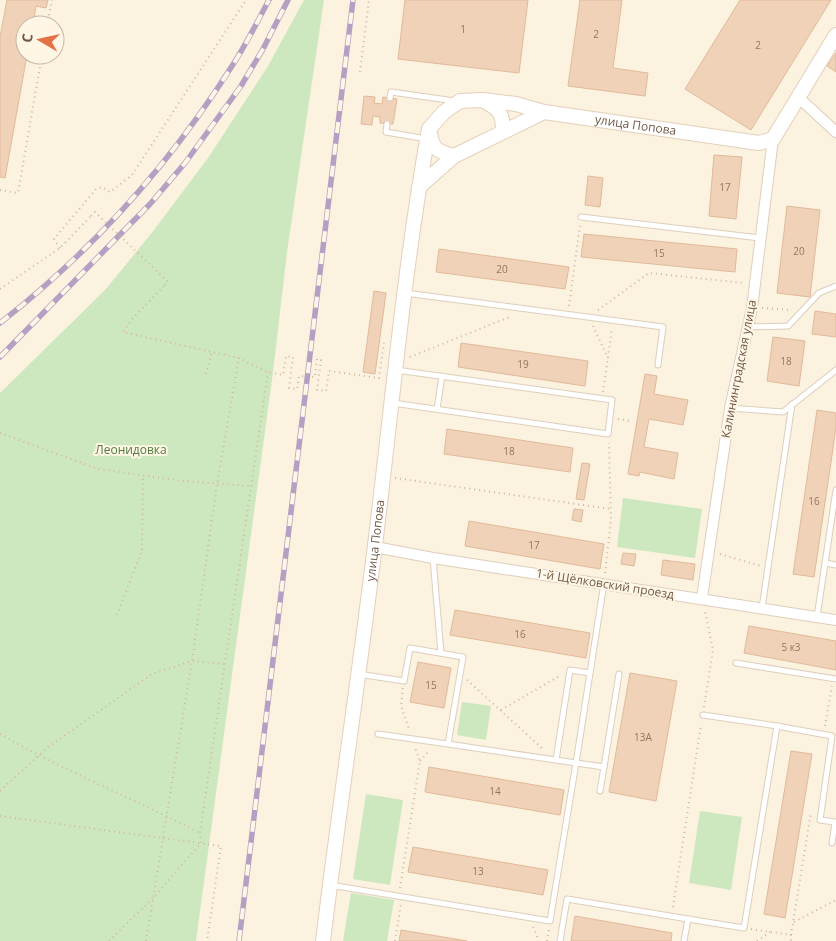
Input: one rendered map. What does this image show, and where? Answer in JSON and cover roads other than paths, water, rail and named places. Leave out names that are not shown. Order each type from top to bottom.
[{"type":"street","points":[[773,139],[836,34]]},
{"type":"street","points":[[798,97],[836,132]]},
{"type":"street","points":[[454,156],[440,152],[433,145],[428,134],[444,112],[460,101],[483,100],[498,109],[503,119],[503,131]]},
{"type":"street","name":"улица Попова","points":[[483,100],[516,104],[544,112],[760,143],[773,139]]},
{"type":"street","points":[[419,187],[454,156],[544,112]]},
{"type":"street","name":"улица Попова","points":[[323,941],[375,547],[404,293],[428,134]]},
{"type":"street","name":"Калининградская улица","points":[[702,598],[730,408],[752,308],[773,139]]},
{"type":"street","name":"1-й Щёлковский проезд","points":[[375,547],[433,558],[836,620]]},
{"type":"lane","points":[[390,98],[390,92],[460,101]]},
{"type":"lane","points":[[387,124],[386,132],[428,134]]},
{"type":"lane","points":[[582,217],[760,238]]},
{"type":"lane","points":[[747,327],[788,326],[819,293],[836,286]]},
{"type":"lane","points":[[404,293],[663,327],[658,365]]},
{"type":"lane","points":[[390,403],[608,434],[612,400],[395,370]]},
{"type":"lane","points":[[730,408],[783,412],[836,370]]},
{"type":"lane","points":[[437,410],[442,376]]},
{"type":"lane","points":[[762,608],[792,404]]},
{"type":"lane","points":[[817,617],[836,490]]},
{"type":"lane","points":[[433,558],[441,653]]},
{"type":"lane","points":[[825,563],[836,565]]},
{"type":"lane","points":[[330,885],[550,921],[604,583]]},
{"type":"lane","points":[[358,674],[404,681],[410,648],[463,656],[448,744]]},
{"type":"lane","points":[[736,664],[835,679]]},
{"type":"lane","points":[[556,760],[570,670],[590,673]]},
{"type":"lane","points":[[600,791],[619,674]]},
{"type":"lane","points":[[703,715],[832,736],[820,820],[835,822],[832,843]]},
{"type":"lane","points":[[560,941],[567,899],[744,928],[777,726]]},
{"type":"lane","points":[[378,734],[604,767]]},
{"type":"lane","points":[[684,941],[688,919]]},
{"type":"railway","points":[[0,323],[66,267],[127,205],[155,172],[182,138],[232,66],[269,0]]},
{"type":"railway","points":[[0,357],[151,203],[185,163],[241,86],[263,49],[288,0]]},
{"type":"railway","points":[[239,941],[353,0]]},
{"type":"park label","name":"Леонидовка","points":[[131,450]]}]
